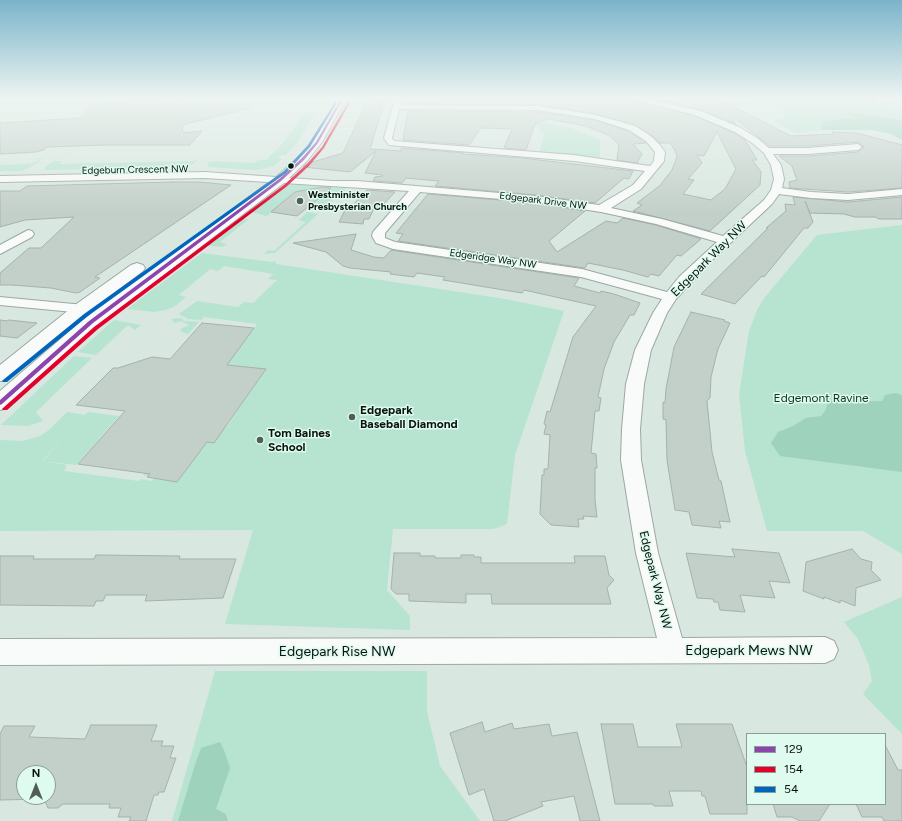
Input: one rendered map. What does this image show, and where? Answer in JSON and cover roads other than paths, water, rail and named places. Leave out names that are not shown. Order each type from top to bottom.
[{"type":"street","points":[[0,403],[57,351],[105,311],[235,215],[275,176],[305,137]]},
{"type":"street","points":[[0,375],[81,309],[216,212],[304,158],[320,137]]},
{"type":"street","points":[[388,137],[388,139],[392,143],[574,158],[653,169]]},
{"type":"street","points":[[601,209],[637,186],[659,161],[660,152],[646,137]]},
{"type":"street","points":[[750,137],[766,151],[776,165],[779,183],[776,190],[811,195],[848,197],[902,192]]},
{"type":"street","points":[[488,151],[489,140]]},
{"type":"street","points":[[766,151],[802,152],[858,147]]},
{"type":"street","name":"Edgeburn Crescent NW","points":[[0,173],[195,168],[275,176]]},
{"type":"street","name":"Edgeburn Crescent NW","points":[[0,179],[184,174],[275,176]]},
{"type":"street","name":"Edgepark Drive NW","points":[[275,176],[332,184],[357,184],[535,199],[601,209],[658,221],[726,240]]},
{"type":"street","name":"Edgeridge Way NW","points":[[417,189],[379,232],[378,236],[380,240],[393,245],[582,273],[670,297]]},
{"type":"street","name":"Edgepark Way NW","points":[[673,651],[647,554],[631,460],[631,429],[635,384],[643,350],[660,313],[670,297],[684,280],[768,202],[776,190]]},
{"type":"street","points":[[216,212],[235,215]]},
{"type":"street","points":[[0,250],[28,234]]},
{"type":"street","points":[[0,301],[105,311]]},
{"type":"street","name":"Edgepark Mews NW","points":[[673,651],[825,650]]},
{"type":"street","name":"Edgepark Rise NW","points":[[0,652],[673,651]]},
{"type":"place","name":"Westminister Presbysterian Church","points":[[300,201]]},
{"type":"place","name":"Edgepark Baseball Diamond","points":[[352,417]]},
{"type":"place","name":"Tom Baines School","points":[[260,440]]},
{"type":"park label","name":"Edgemont Ravine","points":[[821,398]]}]
